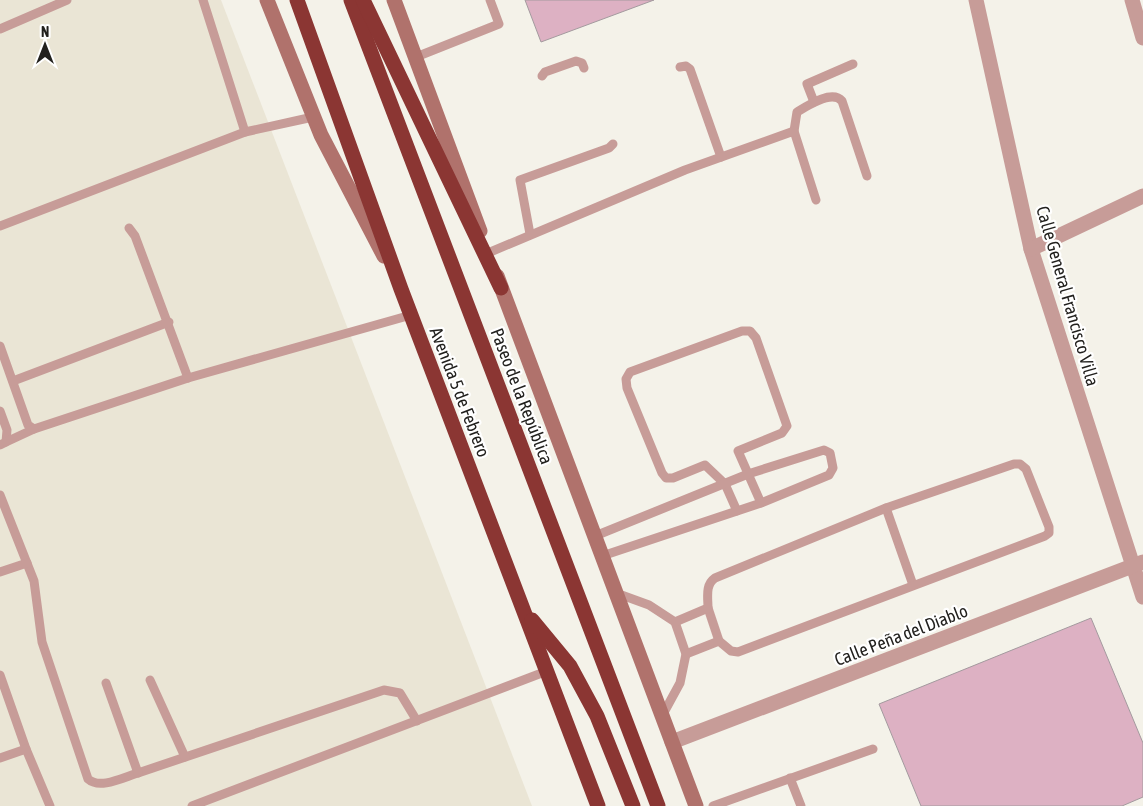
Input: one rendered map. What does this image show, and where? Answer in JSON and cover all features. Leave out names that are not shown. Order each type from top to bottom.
[{"type":"highway","points":[[297,0],[401,289]]},
{"type":"highway","name":"Paseo de la República","points":[[351,0],[658,806]]},
{"type":"highway","points":[[363,0],[501,288]]},
{"type":"highway","name":"Avenida 5 de Febrero","points":[[401,289],[598,806]]},
{"type":"highway","points":[[523,610],[574,674],[597,716],[633,806]]},
{"type":"main road","name":"Avenida 5 de Febrero","points":[[267,0],[314,117],[401,289]]},
{"type":"main road","points":[[394,0],[696,806]]},
{"type":"street","name":"Calle General Francisco Villa","points":[[976,0],[1032,249],[1138,564],[1143,597]]},
{"type":"street","points":[[1132,0],[1143,38]]},
{"type":"street","points":[[1032,249],[1143,196]]},
{"type":"street","name":"Calle Peña del Diablo","points":[[672,742],[1138,564]]},
{"type":"lane","points":[[0,29],[67,0]]},
{"type":"lane","points":[[202,0],[245,132]]},
{"type":"lane","points":[[416,57],[499,24],[490,0]]},
{"type":"lane","points":[[542,76],[545,72],[576,61],[582,63],[584,68]]},
{"type":"lane","points":[[814,102],[807,84],[853,64]]},
{"type":"lane","points":[[680,67],[686,66],[690,69],[721,157]]},
{"type":"lane","points":[[816,200],[794,131],[797,112],[814,102],[835,96],[842,101],[867,176]]},
{"type":"lane","points":[[0,226],[245,132],[314,117]]},
{"type":"lane","points":[[488,253],[685,170],[794,131]]},
{"type":"lane","points":[[530,234],[520,180],[613,144]]},
{"type":"lane","points":[[129,228],[135,236],[169,322],[188,378]]},
{"type":"lane","points":[[3,443],[34,429],[188,378],[411,315]]},
{"type":"lane","points":[[13,380],[169,322]]},
{"type":"lane","points":[[737,511],[724,484],[705,465],[673,478],[666,478],[662,473],[627,388],[626,379],[630,372],[742,331],[750,331],[756,338],[787,426],[782,433],[738,451],[761,503]]},
{"type":"lane","points":[[0,346],[28,425],[34,429]]},
{"type":"lane","points":[[0,410],[7,430],[3,443]]},
{"type":"lane","points":[[595,536],[748,474],[824,450],[830,453],[833,468],[830,475],[761,503],[602,556]]},
{"type":"lane","points":[[1014,464],[1020,464],[1026,469],[1049,527],[1049,533],[912,585],[738,652],[731,651],[719,641],[708,608],[708,587],[715,578],[886,508],[1014,464]]},
{"type":"lane","points":[[0,495],[34,581],[42,642],[88,779],[96,784],[185,757],[384,690],[400,693],[417,721]]},
{"type":"lane","points":[[886,508],[912,585]]},
{"type":"lane","points":[[0,572],[27,563]]},
{"type":"lane","points":[[616,592],[649,606],[675,622],[686,654],[680,683],[662,716]]},
{"type":"lane","points":[[675,622],[708,608]]},
{"type":"lane","points":[[686,654],[719,641]]},
{"type":"lane","points":[[192,806],[547,671]]},
{"type":"lane","points":[[0,675],[26,749],[50,806]]},
{"type":"lane","points":[[150,680],[185,757]]},
{"type":"lane","points":[[106,683],[138,772]]},
{"type":"lane","points":[[0,758],[26,749]]},
{"type":"lane","points":[[712,806],[873,749]]},
{"type":"lane","points":[[790,778],[802,806]]},
{"type":"shaded area","points":[[0,0],[221,0],[532,806],[0,806]]},
{"type":"building","points":[[525,0],[654,0],[541,42]]},
{"type":"building","points":[[1091,618],[1143,743],[1143,797],[1122,806],[921,806],[879,704]]}]
